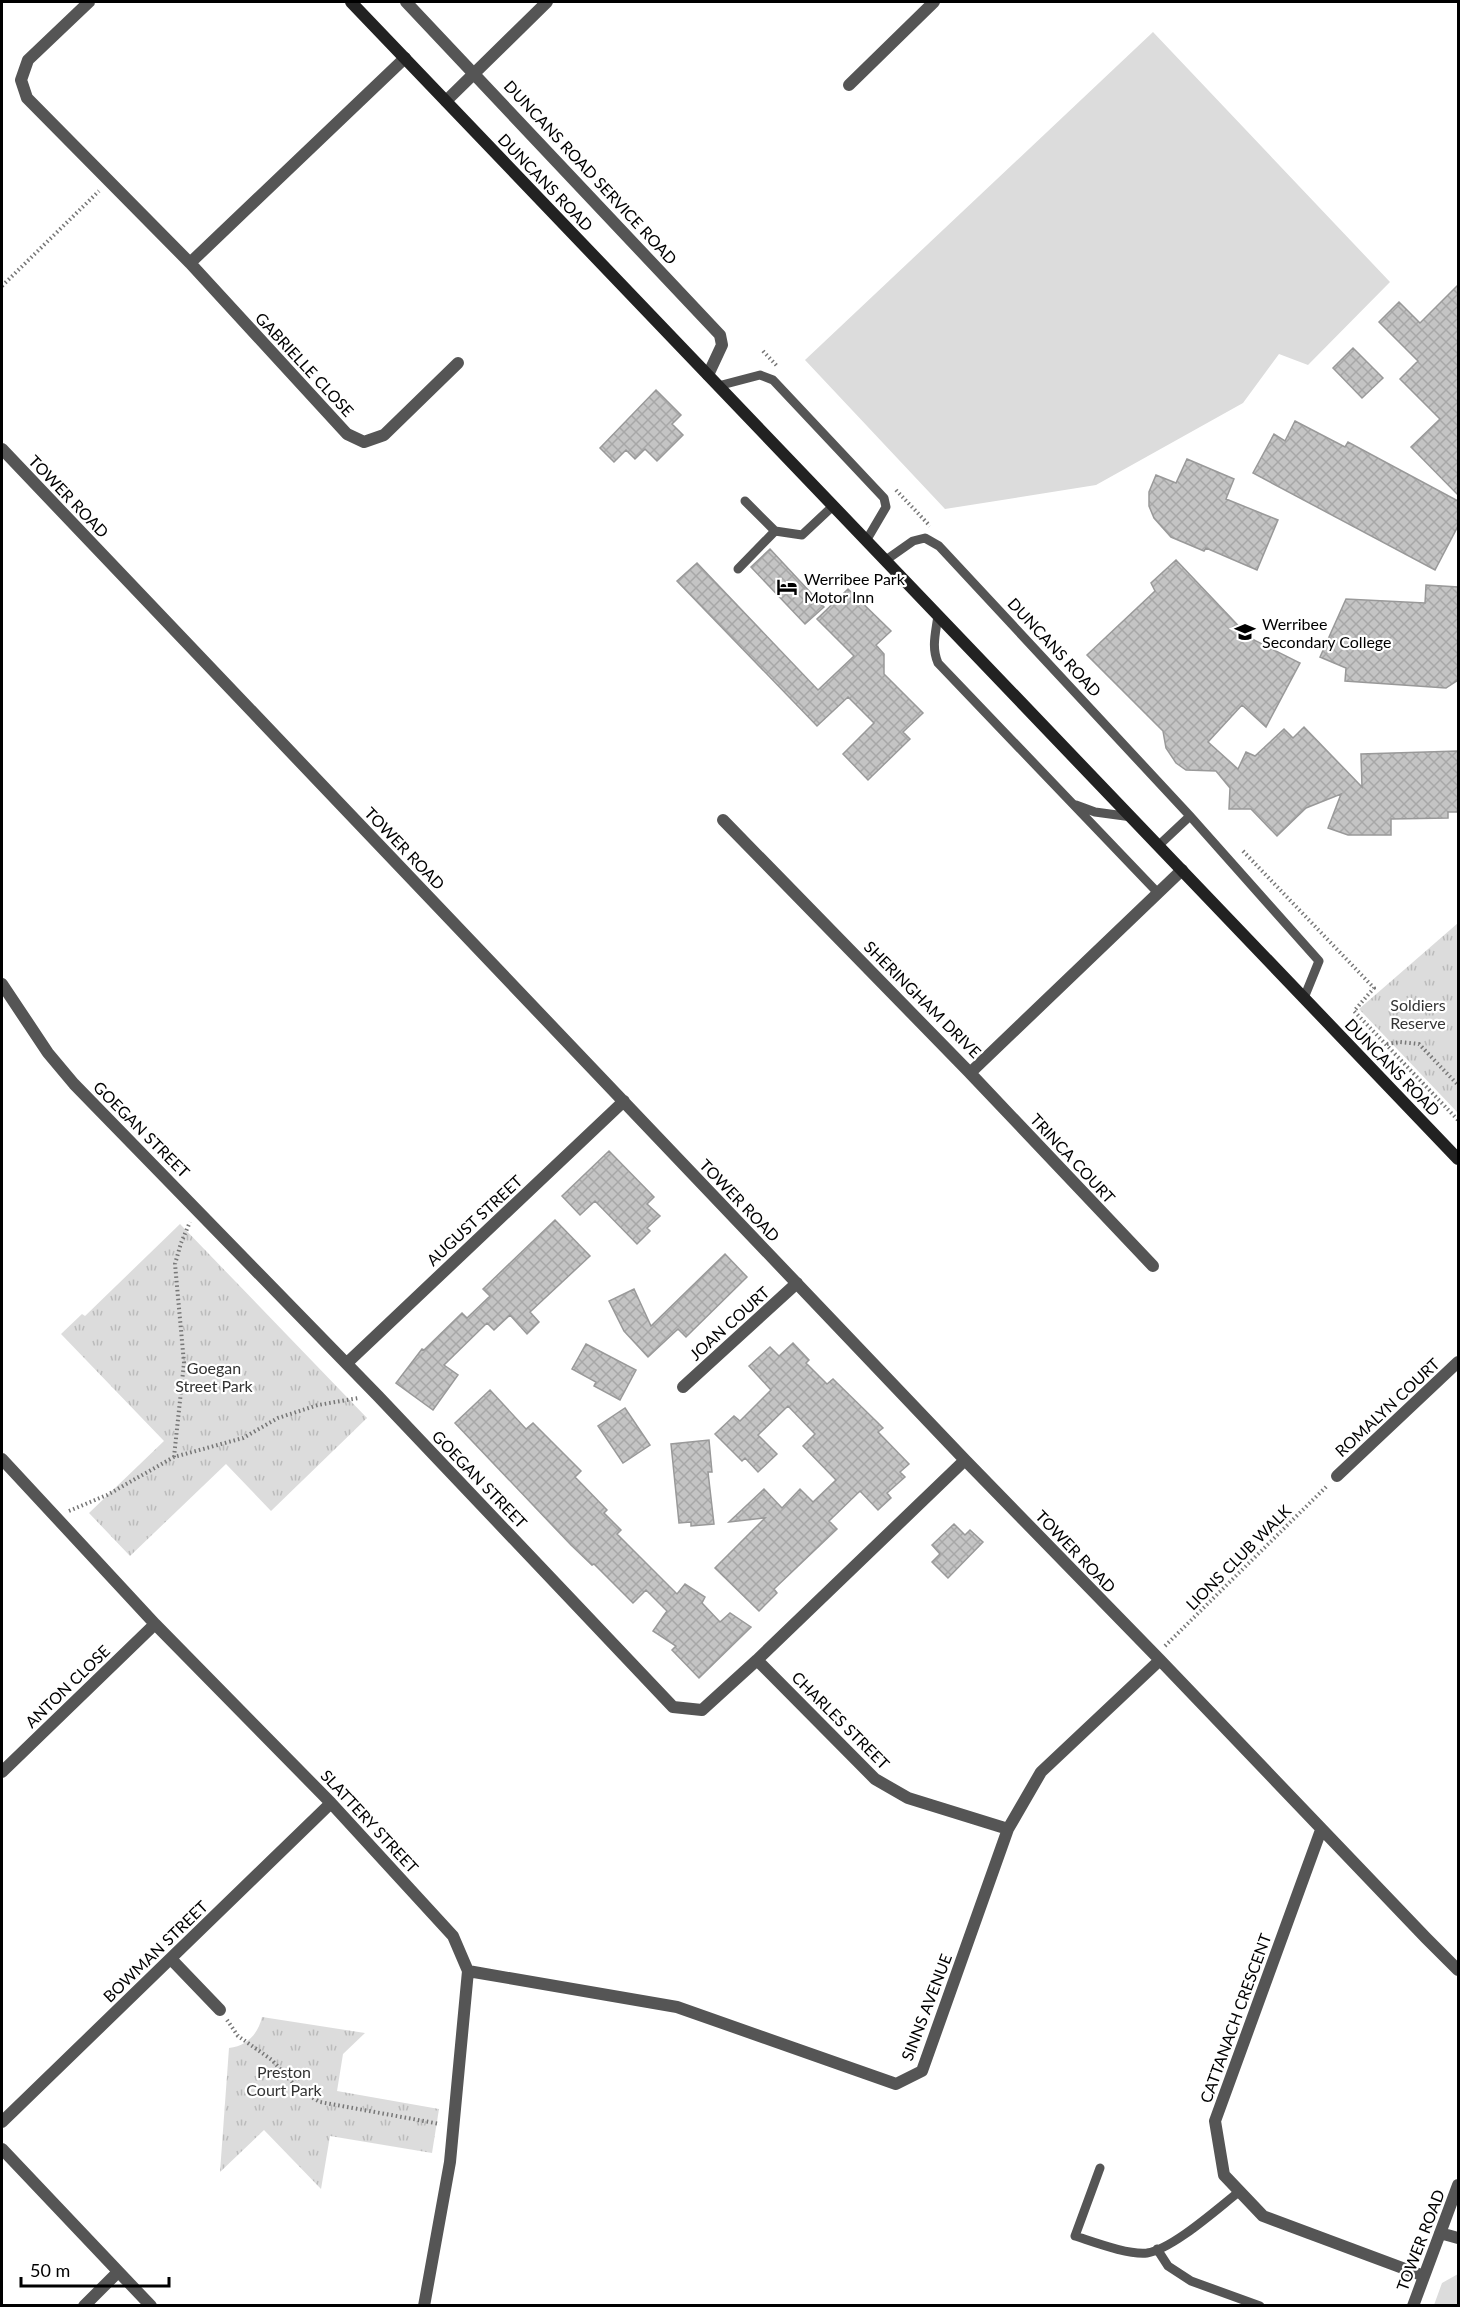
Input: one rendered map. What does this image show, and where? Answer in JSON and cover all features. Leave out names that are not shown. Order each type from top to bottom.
[{"type":"main road","name":"DUNCANS ROAD","points":[[351,2],[1458,1159]]},
{"type":"street","name":"GABRIELLE CLOSE","points":[[89,2],[28,60],[21,80],[27,98],[111,180],[347,434],[364,442],[384,435],[458,363]]},
{"type":"street","name":"DUNCANS ROAD SERVICE ROAD","points":[[406,2],[720,335],[722,345],[708,375]]},
{"type":"street","points":[[446,102],[547,2]]},
{"type":"street","points":[[849,85],[934,2]]},
{"type":"street","points":[[190,263],[405,58]]},
{"type":"street","name":"TOWER ROAD","points":[[2,449],[965,1460],[1458,1970]]},
{"type":"street","name":"SHERINGHAM DRIVE","points":[[723,820],[970,1073],[1182,870]]},
{"type":"street","name":"GOEGAN STREET","points":[[2,984],[48,1053],[74,1084],[378,1395],[673,1707],[702,1710],[965,1460]]},
{"type":"street","name":"TRINCA COURT","points":[[970,1073],[1153,1266]]},
{"type":"street","name":"AUGUST STREET","points":[[347,1363],[624,1101]]},
{"type":"street","name":"JOAN COURT","points":[[683,1387],[797,1283]]},
{"type":"street","name":"ROMALYN COURT","points":[[1337,1476],[1458,1362]]},
{"type":"street","name":"SLATTERY STREET","points":[[2,1459],[155,1624],[331,1803],[453,1936],[468,1971],[450,2162],[424,2306]]},
{"type":"street","name":"ANTON CLOSE","points":[[2,1772],[155,1624]]},
{"type":"street","name":"SINNS AVENUE","points":[[468,1971],[677,2007],[896,2084],[922,2072],[1008,1829],[1041,1772],[1158,1658]]},
{"type":"street","name":"CHARLES STREET","points":[[757,1660],[875,1779],[908,1798],[1008,1829]]},
{"type":"street","name":"BOWMAN STREET","points":[[2,2122],[331,1803]]},
{"type":"street","name":"CATTANACH CRESCENT","points":[[1321,1830],[1215,2121],[1224,2175],[1263,2216],[1424,2276]]},
{"type":"street","points":[[171,1959],[220,2010]]},
{"type":"street","points":[[2,2149],[151,2306]]},
{"type":"street","name":"TOWER ROAD","points":[[1413,2306],[1458,2186]]},
{"type":"street","points":[[1440,2233],[1458,2238]]},
{"type":"street","points":[[84,2306],[118,2272]]},
{"type":"lane","points":[[718,386],[760,375],[772,380],[884,498],[886,507],[867,541]]},
{"type":"lane","points":[[745,501],[775,531],[802,535],[833,506]]},
{"type":"lane","points":[[738,568],[775,531]]},
{"type":"lane","name":"DUNCANS ROAD","points":[[886,560],[913,541],[926,538],[939,546],[1190,816],[1319,961],[1304,998]]},
{"type":"lane","points":[[939,615],[934,645],[938,663],[1158,893]]},
{"type":"lane","points":[[1068,800],[1095,812],[1132,817]]},
{"type":"lane","points":[[1158,846],[1190,816]]},
{"type":"lane","points":[[1100,2168],[1075,2236],[1112,2248],[1146,2253],[1167,2246],[1240,2191]]},
{"type":"lane","points":[[1156,2250],[1168,2266],[1191,2281],[1260,2306]]},
{"type":"path","points":[[2,286],[111,180]]},
{"type":"path","points":[[1354,1011],[1458,1120]]},
{"type":"path","points":[[1387,1044],[1400,1042],[1419,1044],[1458,1085]]},
{"type":"path","points":[[174,1457],[184,1364],[175,1264],[196,1208]]},
{"type":"path","points":[[57,1517],[107,1495],[174,1457],[243,1438],[278,1418],[318,1405],[378,1395]]},
{"type":"path","name":"LIONS CLUB WALK","points":[[1158,1658],[1337,1476]]},
{"type":"path","points":[[220,2010],[238,2036],[272,2060],[298,2089],[320,2102],[453,2126]]},
{"type":"green space","points":[[1153,32],[1390,282],[1308,365],[1279,354],[1243,403],[1096,485],[945,509],[805,360]]},
{"type":"green space","name":"Soldiers Reserve","points":[[1458,923],[1458,1113],[1359,1009]]},
{"type":"green space","name":"Goegan Street Park","points":[[180,1224],[367,1418],[271,1511],[226,1464],[130,1556],[89,1513],[164,1441],[61,1334],[82,1314],[85,1316]]},
{"type":"green space","name":"Preston Court Park","points":[[262,2017],[365,2033],[343,2054],[337,2091],[439,2109],[432,2153],[330,2136],[321,2189],[264,2130],[220,2172],[229,2048],[241,2045],[251,2038],[258,2029]]},
{"type":"green space","points":[[1458,2274],[1458,2305],[1434,2305],[1442,2283]]},
{"type":"building","points":[[1458,285],[1458,495],[1411,447],[1440,419],[1400,379],[1418,361],[1379,322],[1399,302],[1420,323]]},
{"type":"building","points":[[1353,348],[1383,378],[1362,398],[1333,368]]},
{"type":"building","points":[[656,390],[681,415],[672,424],[683,435],[657,461],[645,449],[635,459],[626,450],[614,462],[600,448]]},
{"type":"building","points":[[1295,421],[1345,447],[1348,442],[1458,501],[1458,526],[1435,570],[1253,473],[1274,434],[1285,441]]},
{"type":"building","points":[[1187,459],[1234,479],[1226,499],[1278,520],[1257,570],[1206,548],[1204,551],[1171,537],[1154,518],[1149,506],[1149,492],[1156,475],[1176,483]]},
{"type":"building","points":[[770,549],[824,607],[805,624],[751,567]]},
{"type":"building","points":[[1176,560],[1250,638],[1300,663],[1266,727],[1242,705],[1208,742],[1238,769],[1246,752],[1255,756],[1284,729],[1293,738],[1304,727],[1362,787],[1361,754],[1458,751],[1458,812],[1448,812],[1448,818],[1391,819],[1391,835],[1348,835],[1328,828],[1341,794],[1306,808],[1277,836],[1251,809],[1229,809],[1230,788],[1216,771],[1186,770],[1176,763],[1166,748],[1163,731],[1087,655],[1155,591],[1151,583]]},
{"type":"building","points":[[697,563],[818,690],[854,656],[817,619],[848,589],[891,631],[876,645],[884,654],[884,674],[923,713],[903,732],[910,739],[868,780],[843,754],[874,723],[848,697],[817,726],[677,581]]},
{"type":"building","points":[[1426,585],[1458,587],[1458,680],[1446,688],[1345,681],[1346,668],[1320,657],[1346,599],[1425,603]]},
{"type":"building","points":[[609,1151],[654,1197],[647,1204],[660,1216],[647,1228],[650,1231],[637,1244],[595,1201],[580,1215],[562,1196]]},
{"type":"building","points":[[555,1220],[590,1256],[530,1312],[539,1322],[527,1334],[510,1315],[494,1330],[487,1323],[444,1365],[458,1375],[433,1410],[396,1383],[422,1349],[424,1350],[462,1313],[467,1318],[490,1296],[483,1289]]},
{"type":"building","points":[[725,1254],[747,1277],[686,1337],[678,1329],[648,1357],[624,1331],[609,1301],[634,1289],[651,1326]]},
{"type":"building","points":[[793,1343],[809,1360],[806,1363],[827,1384],[833,1379],[883,1428],[878,1432],[909,1464],[900,1472],[905,1477],[887,1493],[891,1498],[878,1510],[860,1491],[829,1521],[837,1529],[774,1589],[777,1593],[759,1611],[715,1568],[765,1518],[729,1522],[764,1489],[782,1508],[800,1489],[813,1502],[836,1480],[803,1446],[815,1434],[788,1406],[758,1435],[777,1454],[758,1472],[745,1458],[742,1461],[715,1434],[734,1416],[740,1421],[771,1390],[749,1366],[770,1347],[779,1356]]},
{"type":"building","points":[[586,1344],[636,1370],[620,1400],[594,1386],[596,1382],[572,1369]]},
{"type":"building","points":[[490,1390],[526,1429],[533,1423],[581,1471],[575,1477],[607,1510],[604,1513],[621,1530],[617,1534],[677,1594],[685,1584],[705,1597],[702,1603],[720,1622],[730,1613],[751,1627],[699,1678],[672,1650],[676,1646],[653,1631],[667,1611],[646,1590],[633,1603],[594,1564],[592,1565],[571,1545],[455,1423]]},
{"type":"building","points":[[625,1408],[650,1445],[623,1463],[598,1426]]},
{"type":"building","points":[[709,1440],[712,1472],[708,1472],[714,1524],[691,1526],[691,1522],[679,1523],[671,1444]]},
{"type":"building","points":[[954,1524],[965,1535],[970,1530],[983,1542],[948,1578],[932,1562],[940,1554],[932,1545]]},
{"type":"place","name":"Werribee Park Motor Inn","points":[[787,587]]},
{"type":"place","name":"Werribee Secondary College","points":[[1245,632]]}]
